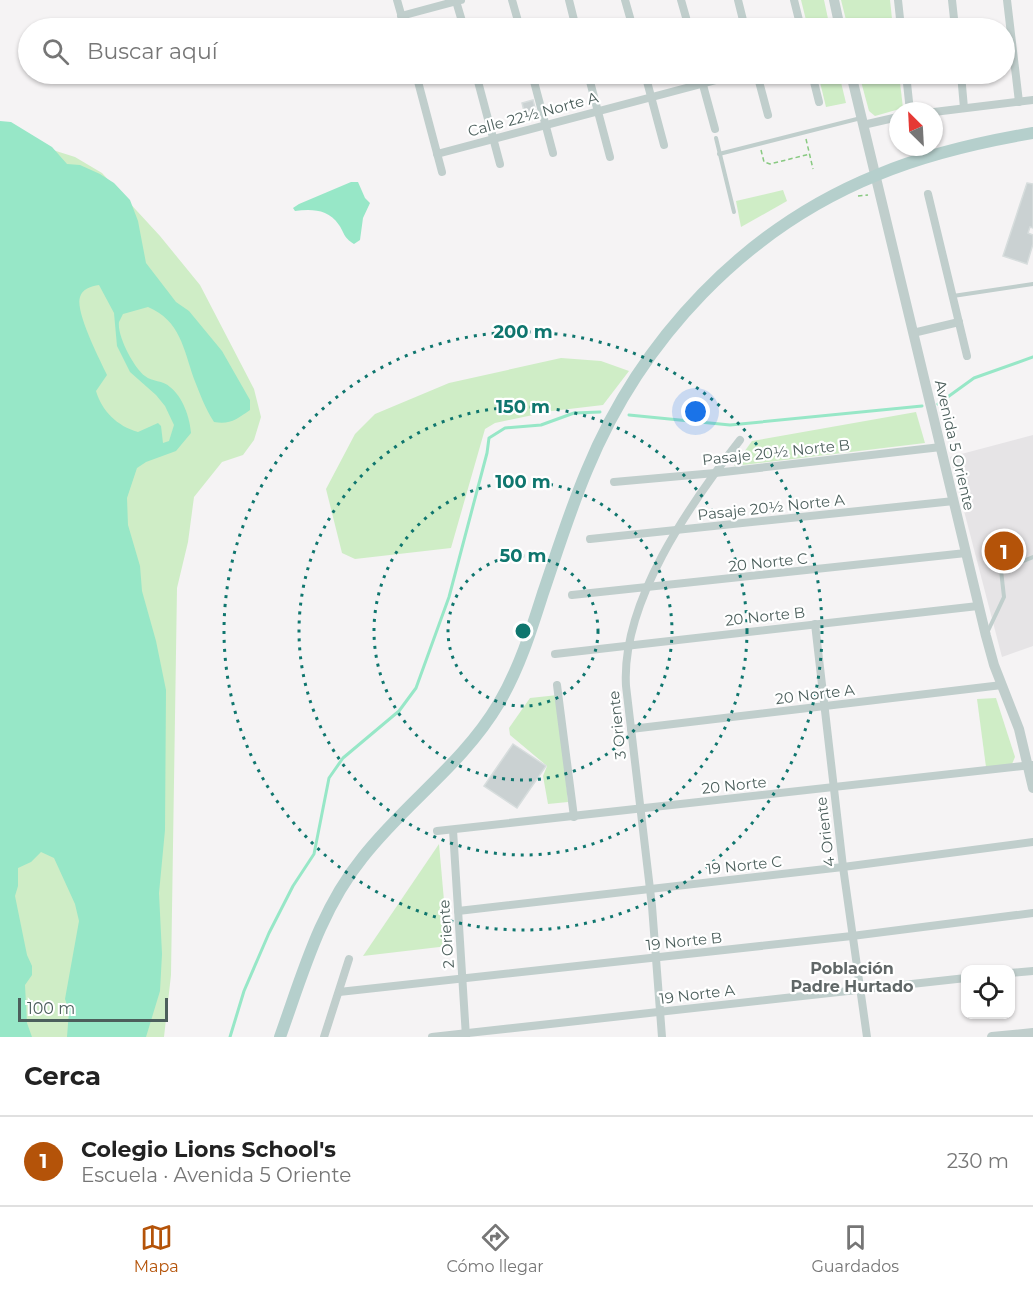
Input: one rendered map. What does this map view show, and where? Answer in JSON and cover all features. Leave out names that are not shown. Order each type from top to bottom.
[{"type":"main road","points":[[280,1037],[313,942],[342,885],[383,833],[467,749],[493,713],[526,643],[562,534],[587,470],[615,410],[639,370],[683,314],[746,254],[800,215],[876,175],[951,150],[1033,133]]},
{"type":"street","points":[[397,0],[401,16],[458,1],[462,18]]},
{"type":"street","points":[[512,0],[517,18]]},
{"type":"street","points":[[569,0],[574,18]]},
{"type":"street","points":[[626,0],[630,18]]},
{"type":"street","points":[[681,0],[686,18]]},
{"type":"street","points":[[738,0],[742,18]]},
{"type":"street","points":[[794,0],[798,18]]},
{"type":"street","points":[[834,0],[838,18]]},
{"type":"street","points":[[898,0],[900,18]]},
{"type":"street","points":[[952,0],[955,18]]},
{"type":"street","points":[[1006,0],[1008,18]]},
{"type":"street","points":[[1015,76],[1018,102]]},
{"type":"street","points":[[419,84],[442,172]]},
{"type":"street","points":[[479,84],[500,164]]},
{"type":"street","points":[[535,84],[553,153]]},
{"type":"street","points":[[591,84],[610,157]]},
{"type":"street","points":[[648,84],[664,145]]},
{"type":"street","name":"Calle 22½ Norte A","points":[[437,154],[699,84]]},
{"type":"street","points":[[703,84],[716,134]]},
{"type":"street","points":[[760,84],[768,115]]},
{"type":"street","points":[[814,84],[819,102]]},
{"type":"street","name":"Avenida 5 Oriente","points":[[854,84],[978,606],[1002,686],[1031,766],[1033,788]]},
{"type":"street","points":[[907,84],[909,102]]},
{"type":"street","points":[[962,84],[964,108]]},
{"type":"street","points":[[943,111],[1033,100]]},
{"type":"street","points":[[863,121],[889,118]]},
{"type":"street","points":[[928,194],[967,356]]},
{"type":"street","points":[[913,333],[959,322]]},
{"type":"street","name":"3 Oriente","points":[[662,1037],[650,889],[626,672],[628,645],[648,588],[677,531],[740,440]]},
{"type":"street","name":"Pasaje 20½ Norte B","points":[[614,482],[715,473],[941,447]]},
{"type":"street","name":"Pasaje 20½ Norte A","points":[[590,539],[954,501]]},
{"type":"street","name":"20 Norte C","points":[[572,595],[966,554]]},
{"type":"street","name":"20 Norte B","points":[[555,654],[978,606]]},
{"type":"street","name":"4 Oriente","points":[[815,624],[843,867],[867,1037]]},
{"type":"street","points":[[557,685],[574,817]]},
{"type":"street","name":"20 Norte A","points":[[631,729],[1002,686]]},
{"type":"street","name":"20 Norte","points":[[437,831],[1031,766]]},
{"type":"street","name":"2 Oriente","points":[[453,830],[466,1035]]},
{"type":"street","name":"19 Norte C","points":[[458,911],[843,867],[1033,842]]},
{"type":"street","name":"19 Norte B","points":[[339,992],[1033,914]]},
{"type":"street","points":[[324,1037],[349,959]]},
{"type":"street","points":[[1015,973],[1033,971]]},
{"type":"street","name":"19 Norte A","points":[[432,1037],[961,979]]},
{"type":"street","points":[[992,1037],[1033,1032]]},
{"type":"lane","points":[[719,154],[804,132],[863,121]]},
{"type":"lane","points":[[716,134],[734,212]]},
{"type":"lane","points":[[952,296],[1033,284]]},
{"type":"lane","points":[[986,636],[1004,597],[1001,570],[1033,557]]},
{"type":"path","points":[[804,132],[813,169]]},
{"type":"path","points":[[759,144],[764,162],[770,164],[810,154]]},
{"type":"shaded area","points":[[801,0],[824,0],[828,18],[806,18]]},
{"type":"shaded area","points":[[841,0],[890,0],[892,18],[846,18]]},
{"type":"shaded area","points":[[820,84],[841,84],[846,103],[826,107]]},
{"type":"shaded area","points":[[862,84],[900,84],[902,102],[889,102],[889,112],[875,116],[869,111]]},
{"type":"shaded area","points":[[0,121],[11,122],[52,147],[67,164],[80,165],[100,174],[114,183],[130,200],[138,221],[146,263],[176,302],[189,311],[222,351],[250,400],[250,410],[229,422],[214,422],[174,328],[159,313],[148,307],[123,314],[119,328],[131,359],[145,376],[164,383],[175,391],[185,408],[191,433],[176,451],[146,462],[137,468],[127,498],[128,525],[140,566],[142,591],[156,641],[166,690],[165,830],[159,893],[162,954],[160,991],[146,1037],[67,1037],[69,1011],[65,999],[79,921],[75,904],[54,858],[41,852],[31,862],[18,868],[18,886],[15,896],[27,955],[32,966],[32,975],[25,985],[27,1023],[32,1037],[0,1037]],"holes":[[[99,285],[114,313],[117,346],[130,372],[156,395],[165,406],[174,425],[169,441],[163,443],[161,426],[158,423],[138,432],[117,422],[102,405],[96,391],[107,375],[84,324],[79,304],[81,294],[87,288]]]},
{"type":"shaded area","points":[[0,126],[75,157],[102,173],[160,236],[200,285],[254,389],[261,417],[254,440],[243,455],[222,462],[194,497],[188,542],[177,588],[171,975],[164,1037],[0,1037]]},
{"type":"shaded area","points":[[351,182],[358,182],[365,198],[370,203],[363,218],[360,240],[354,244],[346,237],[335,220],[325,213],[313,210],[295,211],[293,208],[299,204]]},
{"type":"shaded area","points":[[783,190],[787,201],[741,227],[736,201]]},
{"type":"shaded area","points":[[561,358],[601,361],[629,371],[603,405],[552,411],[495,423],[485,429],[451,548],[355,559],[342,553],[326,489],[355,434],[375,414],[449,383]]},
{"type":"shaded area","points":[[916,412],[925,443],[734,466],[752,441]]},
{"type":"shaded area","points":[[1033,435],[1033,646],[1002,657],[950,457]]},
{"type":"shaded area","points":[[558,695],[568,802],[548,804],[543,776],[547,766],[510,735],[509,728],[530,698]]},
{"type":"shaded area","points":[[996,698],[1015,757],[1012,764],[986,767],[977,699]]},
{"type":"shaded area","points":[[439,844],[448,946],[363,956]]},
{"type":"building","points":[[533,100],[537,116],[526,119],[522,103]]},
{"type":"building","points":[[1027,183],[1033,184],[1033,228],[1030,227],[1028,233],[1033,235],[1033,244],[1027,264],[1003,256]]},
{"type":"building","points":[[513,744],[546,766],[517,808],[484,786]]},
{"type":"waterway","points":[[938,404],[974,378],[1033,357]]},
{"type":"waterway","points":[[629,415],[730,425],[922,406]]},
{"type":"waterway","points":[[230,1037],[244,991],[269,933],[293,886],[314,854],[329,778],[343,758],[399,711],[416,688],[449,597],[489,438],[505,428],[541,425],[574,413],[600,412]]},
{"type":"place","name":"Colegio Lions School's","points":[[1004,551]]},
{"type":"district","name":"Población Padre Hurtado","points":[[852,977]]}]
